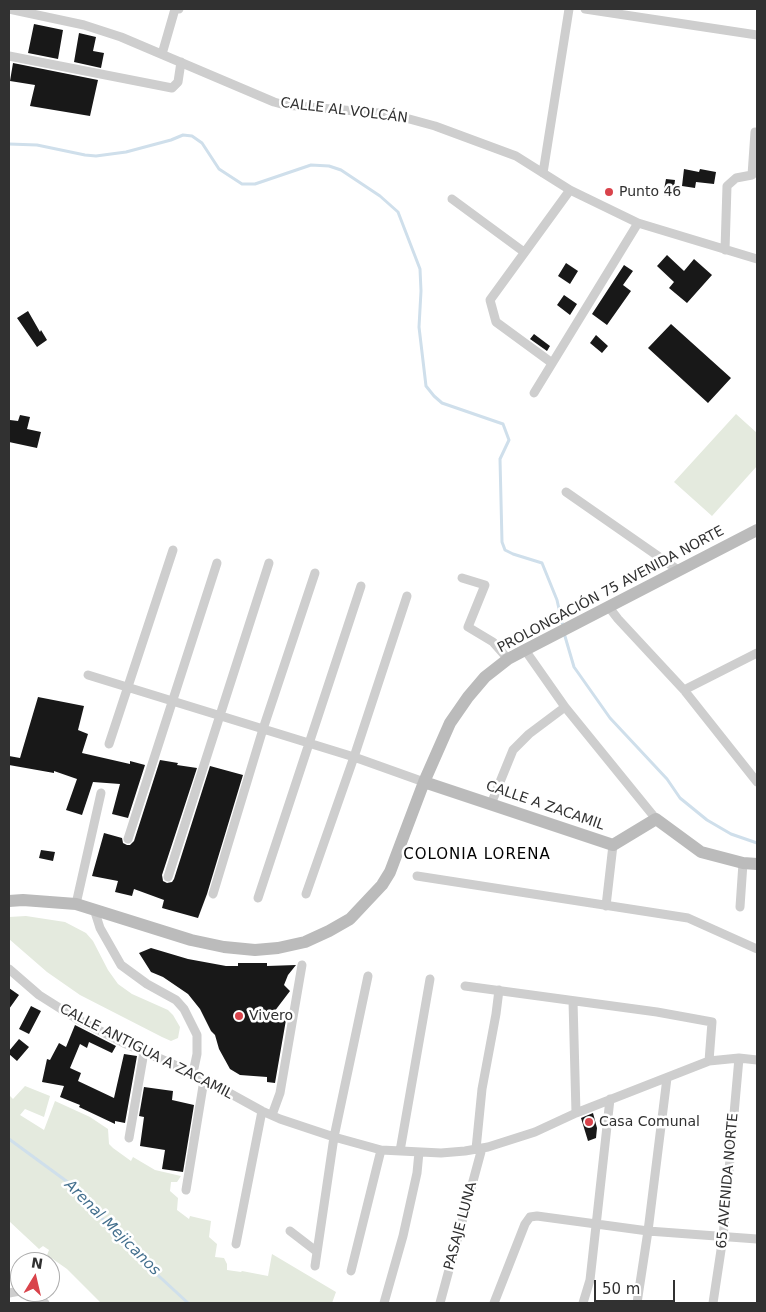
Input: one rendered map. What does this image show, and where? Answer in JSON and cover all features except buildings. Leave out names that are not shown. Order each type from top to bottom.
[{"type":"main road","name":"PROLONGACIÓN 75 AVENIDA NORTE","points":[[9,901],[23,900],[76,904],[190,940],[224,947],[255,950],[278,948],[305,942],[329,932],[350,919],[382,885],[390,872],[424,782],[450,723],[468,696],[486,677],[508,659],[757,530]]},
{"type":"main road","name":"CALLE A ZACAMIL","points":[[424,782],[613,846],[656,819]]},
{"type":"main road","points":[[656,819],[701,852],[743,863],[757,864]]},
{"type":"street","name":"CALLE AL VOLCÁN","points":[[9,9],[84,25],[128,39],[279,103],[391,114],[428,124],[512,154],[570,190],[638,223],[757,259]]},
{"type":"street","points":[[162,54],[175,10],[179,9]]},
{"type":"street","points":[[543,173],[569,9]]},
{"type":"street","points":[[585,9],[638,13],[757,35]]},
{"type":"street","points":[[9,56],[172,88],[178,82],[181,62]]},
{"type":"street","points":[[725,250],[727,186],[736,178],[752,175],[755,132]]},
{"type":"street","points":[[552,363],[496,322],[490,300],[570,190]]},
{"type":"street","points":[[452,199],[524,252]]},
{"type":"street","points":[[534,393],[638,223]]},
{"type":"street","points":[[566,492],[678,570]]},
{"type":"street","points":[[108,744],[172,550]]},
{"type":"street","points":[[128,839],[217,563]]},
{"type":"street","points":[[168,877],[269,563]]},
{"type":"street","points":[[213,894],[263,729],[315,573]]},
{"type":"street","points":[[462,578],[485,585],[468,627],[493,642],[508,659]]},
{"type":"street","points":[[258,898],[361,586]]},
{"type":"street","points":[[306,894],[407,596]]},
{"type":"street","points":[[608,606],[753,769],[757,782]]},
{"type":"street","points":[[525,650],[565,707],[656,819]]},
{"type":"street","points":[[684,690],[757,654]]},
{"type":"street","points":[[88,675],[354,757],[424,782]]},
{"type":"street","points":[[491,804],[513,750],[529,734],[565,707]]},
{"type":"street","points":[[76,904],[101,793]]},
{"type":"street","points":[[606,906],[613,846]]},
{"type":"street","points":[[740,907],[743,863]]},
{"type":"street","points":[[417,876],[688,918],[757,949]]},
{"type":"street","points":[[94,909],[100,928],[121,965],[147,984],[176,1000],[184,1008],[197,1035],[193,1073]]},
{"type":"street","points":[[272,1115],[280,1093],[302,965]]},
{"type":"street","name":"CALLE ANTIGUA A ZACAMIL","points":[[9,969],[39,995],[62,1010],[144,1052],[193,1073],[262,1111],[334,1137],[382,1150],[441,1153],[479,1149],[535,1132],[610,1099],[708,1061],[739,1058],[757,1060]]},
{"type":"street","points":[[314,1266],[334,1137],[368,976]]},
{"type":"street","points":[[400,1151],[430,979]]},
{"type":"street","points":[[465,986],[658,1012],[712,1022],[708,1061]]},
{"type":"street","name":"PASAJE LUNA","points":[[440,1303],[479,1149],[482,1089],[499,990]]},
{"type":"street","points":[[573,1001],[576,1113]]},
{"type":"street","points":[[129,1138],[144,1052]]},
{"type":"street","name":"65 AVENIDA NORTE","points":[[713,1303],[723,1238],[739,1058]]},
{"type":"street","points":[[636,1303],[648,1231],[667,1078]]},
{"type":"street","points":[[186,1190],[204,1080]]},
{"type":"street","points":[[584,1303],[590,1280],[610,1099]]},
{"type":"street","points":[[236,1244],[262,1111]]},
{"type":"street","points":[[351,1271],[382,1150]]},
{"type":"street","points":[[384,1303],[403,1236],[419,1152]]},
{"type":"street","points":[[494,1303],[525,1224],[530,1217],[538,1216],[597,1225],[723,1238],[757,1238]]},
{"type":"street","points":[[290,1231],[316,1251]]},
{"type":"shaded area","points":[[736,414],[757,433],[757,466],[712,516],[674,482]]},
{"type":"shaded area","points":[[26,916],[65,922],[86,933],[93,941],[108,970],[118,984],[132,994],[168,1010],[173,1015],[180,1027],[178,1038],[171,1041],[162,1037],[80,995],[47,972],[9,939],[9,917]]},
{"type":"shaded area","points":[[25,1086],[50,1096],[44,1117],[25,1109],[20,1115],[44,1130],[55,1101],[90,1117],[108,1129],[109,1144],[131,1161],[133,1157],[155,1170],[181,1176],[177,1182],[171,1182],[170,1191],[178,1198],[177,1210],[189,1219],[190,1216],[211,1221],[209,1237],[217,1244],[215,1257],[224,1258],[227,1270],[268,1276],[272,1254],[336,1292],[332,1303],[101,1303],[60,1264],[60,1252],[48,1252],[49,1250],[43,1246],[39,1249],[9,1221],[9,1095],[13,1099]]},
{"type":"waterway","points":[[9,144],[37,145],[96,156],[126,152],[183,135],[192,136],[202,143],[219,169],[242,184],[255,184],[311,165],[329,166],[341,170],[380,196],[398,212],[420,269],[419,327],[426,386],[442,403],[503,424],[509,440],[500,459],[502,542],[505,550],[542,563],[557,600],[563,627]]},
{"type":"waterway","points":[[564,633],[574,667],[610,718],[667,779],[680,798],[707,820],[731,834],[757,843]]},
{"type":"waterway","name":"Arenal Mejicanos","points":[[9,1139],[69,1183],[136,1255],[188,1303]]},
{"type":"place","name":"Punto 46","points":[[609,192]]},
{"type":"place","name":"Vivero","points":[[239,1016]]},
{"type":"place","name":"Casa Comunal","points":[[589,1122]]},
{"type":"district","name":"COLONIA LORENA","points":[[477,855]]}]
